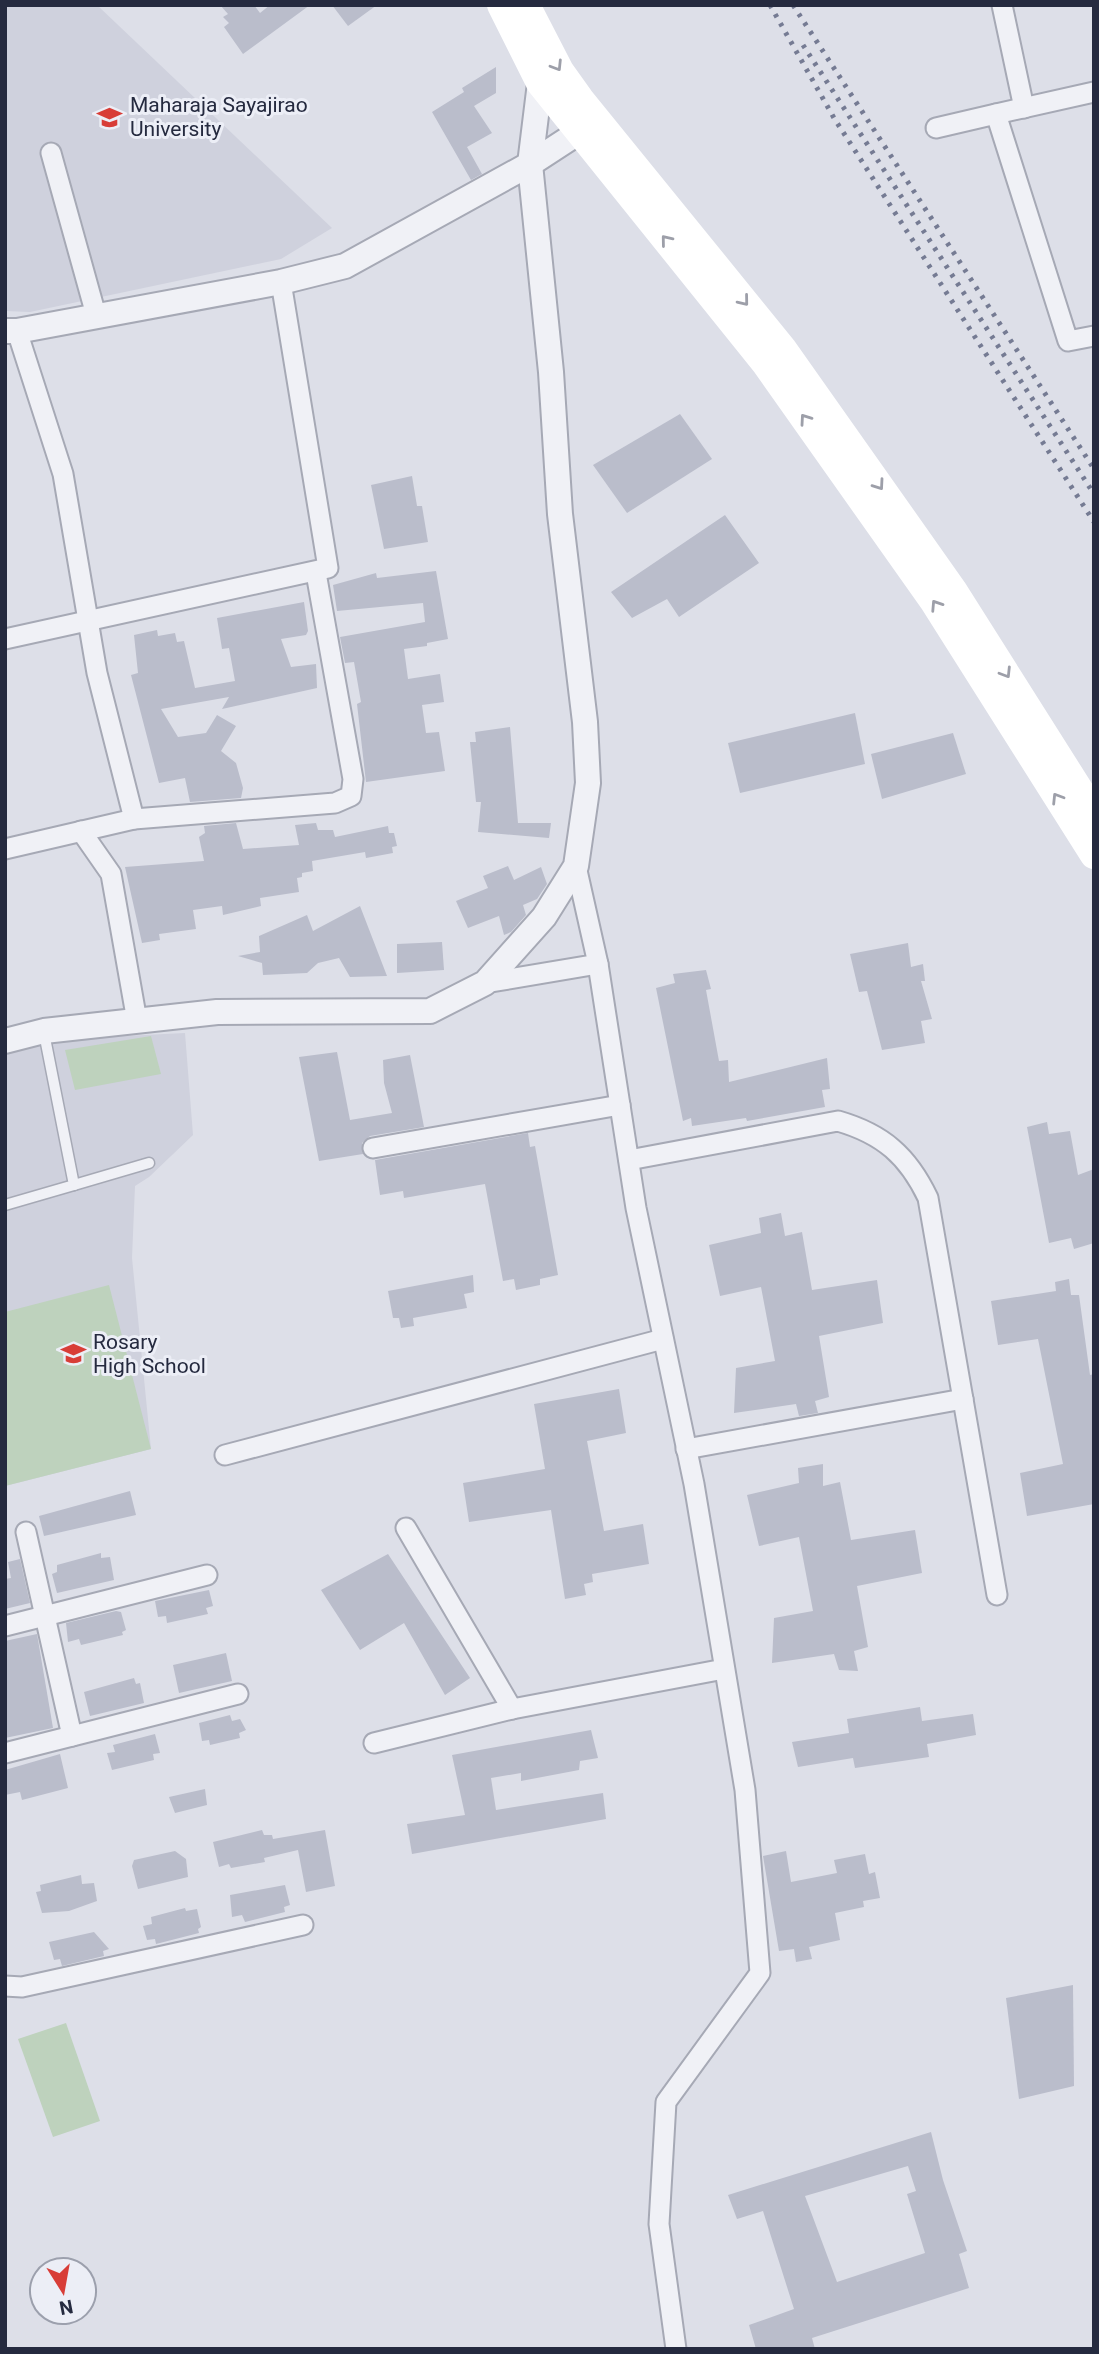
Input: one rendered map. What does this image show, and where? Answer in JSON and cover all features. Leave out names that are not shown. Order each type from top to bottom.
[{"type":"main road","points":[[501,5],[540,83],[588,126],[783,349],[953,590],[1094,813]]},
{"type":"main road","points":[[526,5],[588,126],[765,363],[934,602],[1094,855]]},
{"type":"street","points":[[1002,5],[1024,108]]},
{"type":"street","points":[[540,83],[530,164],[551,372],[560,514],[585,722],[588,783],[576,866],[598,964],[629,1160],[687,1449],[745,1790],[760,1973],[666,2102],[659,2224],[676,2349]]},
{"type":"street","points":[[936,128],[1094,92]]},
{"type":"street","points":[[996,114],[1068,341],[1094,336]]},
{"type":"street","points":[[134,819],[97,673],[63,474],[11,331],[281,282],[345,266],[530,164],[588,126]]},
{"type":"street","points":[[51,153],[96,315]]},
{"type":"street","points":[[5,639],[88,624],[316,573],[328,568],[281,282]]},
{"type":"street","points":[[5,849],[134,819],[335,803],[351,796],[353,779],[316,573]]},
{"type":"street","points":[[81,831],[111,874],[136,1020]]},
{"type":"street","points":[[485,983],[544,917],[576,866]]},
{"type":"street","points":[[5,1041],[44,1031],[217,1012],[430,1011],[485,983],[598,964]]},
{"type":"street","points":[[373,1148],[620,1105]]},
{"type":"street","points":[[629,1160],[810,1123],[838,1121],[866,1129],[897,1152],[915,1170],[928,1198],[997,1595]]},
{"type":"street","points":[[225,1455],[663,1339]]},
{"type":"street","points":[[687,1449],[963,1399]]},
{"type":"street","points":[[406,1528],[512,1709]]},
{"type":"street","points":[[26,1532],[72,1736]]},
{"type":"street","points":[[5,1626],[207,1575]]},
{"type":"street","points":[[374,1743],[512,1709],[724,1669]]},
{"type":"street","points":[[5,1753],[239,1695]]},
{"type":"street","points":[[5,1986],[22,1987],[303,1925]]},
{"type":"lane","points":[[44,1031],[74,1185]]},
{"type":"lane","points":[[5,1205],[149,1163]]},
{"type":"shaded area","name":"Maharaja Sayajirao University","points":[[5,5],[97,5],[332,228],[281,259],[30,312],[5,311]]},
{"type":"shaded area","name":"Rosary High School","points":[[185,1033],[193,1135],[149,1177],[135,1186],[132,1258],[151,1449],[5,1486],[5,1051],[43,1040]]},
{"type":"green space","points":[[151,1036],[161,1074],[75,1090],[65,1050]]},
{"type":"green space","points":[[109,1285],[151,1449],[5,1486],[5,1312]]},
{"type":"green space","points":[[66,2023],[100,2121],[53,2137],[18,2039]]},
{"type":"building","points":[[220,5],[254,5],[260,13],[270,5],[310,5],[243,54],[224,27],[229,23],[223,17],[228,14]]},
{"type":"building","points":[[332,5],[377,5],[348,26]]},
{"type":"building","points":[[496,67],[496,93],[474,106],[492,133],[467,147],[482,174],[471,180],[432,112],[464,92],[462,88]]},
{"type":"building","points":[[680,414],[712,459],[627,513],[593,465]]},
{"type":"building","points":[[412,476],[417,506],[422,506],[428,542],[384,549],[371,485]]},
{"type":"building","points":[[725,515],[759,563],[679,617],[667,599],[632,618],[611,592]]},
{"type":"building","points":[[436,571],[448,639],[427,643],[427,646],[404,649],[408,679],[440,674],[444,702],[422,705],[426,733],[439,732],[445,771],[366,782],[357,704],[361,702],[354,662],[345,663],[340,637],[425,622],[423,603],[337,611],[333,585],[376,573],[377,578]]},
{"type":"building","points":[[304,602],[308,631],[306,635],[281,639],[291,667],[316,664],[317,688],[222,709],[229,697],[161,709],[178,737],[206,733],[217,715],[236,726],[221,751],[236,763],[243,788],[241,798],[190,802],[185,778],[159,783],[131,675],[138,673],[134,635],[157,630],[158,636],[175,633],[177,642],[184,641],[195,688],[235,681],[229,648],[222,649],[217,618]]},
{"type":"building","points":[[855,713],[865,764],[740,793],[728,743]]},
{"type":"building","points":[[510,727],[518,823],[551,823],[549,838],[478,832],[481,802],[476,802],[470,742],[476,742],[475,732]]},
{"type":"building","points":[[953,733],[966,774],[882,799],[871,754]]},
{"type":"building","points":[[236,823],[243,849],[299,845],[295,825],[316,823],[318,830],[333,830],[335,837],[388,826],[389,833],[394,833],[397,846],[392,847],[393,853],[366,858],[365,852],[312,861],[313,871],[302,873],[302,877],[297,878],[299,892],[260,898],[261,906],[223,915],[222,906],[193,910],[196,929],[159,934],[160,940],[142,943],[125,867],[204,861],[199,837],[205,833],[204,826]]},
{"type":"building","points":[[508,866],[514,880],[541,867],[547,884],[537,899],[523,905],[526,915],[511,932],[504,935],[499,916],[468,928],[456,901],[488,888],[483,876]]},
{"type":"building","points":[[360,906],[387,976],[350,977],[339,958],[318,963],[307,973],[263,975],[262,963],[238,956],[260,952],[259,936],[307,915],[313,931]]},
{"type":"building","points":[[442,942],[444,970],[397,973],[397,944]]},
{"type":"building","points":[[908,943],[911,967],[923,964],[925,981],[921,981],[932,1019],[921,1021],[925,1043],[882,1050],[867,991],[859,992],[850,954]]},
{"type":"building","points":[[706,970],[711,989],[706,990],[719,1061],[728,1060],[729,1082],[827,1058],[830,1089],[822,1090],[825,1107],[747,1121],[746,1118],[692,1126],[691,1118],[683,1121],[656,988],[675,983],[673,974]]},
{"type":"building","points":[[337,1052],[350,1120],[392,1113],[384,1083],[383,1060],[410,1055],[424,1127],[370,1136],[362,1143],[363,1154],[319,1161],[299,1057]]},
{"type":"building","points":[[1047,1122],[1049,1134],[1070,1131],[1078,1175],[1094,1169],[1094,1243],[1074,1249],[1071,1238],[1049,1243],[1027,1127]]},
{"type":"building","points":[[528,1133],[530,1147],[535,1146],[558,1275],[540,1279],[540,1285],[516,1290],[514,1279],[503,1281],[485,1184],[404,1198],[403,1191],[380,1195],[375,1160]]},
{"type":"building","points":[[781,1213],[785,1236],[802,1232],[812,1290],[877,1280],[883,1323],[819,1336],[829,1397],[815,1401],[818,1413],[799,1416],[796,1404],[734,1413],[736,1368],[775,1361],[761,1287],[720,1296],[709,1245],[761,1233],[759,1218]]},
{"type":"building","points":[[473,1275],[474,1292],[464,1294],[467,1308],[413,1318],[414,1326],[401,1328],[399,1318],[393,1318],[388,1291]]},
{"type":"building","points":[[1069,1279],[1071,1295],[1079,1295],[1090,1375],[1094,1374],[1094,1504],[1027,1516],[1020,1473],[1063,1464],[1038,1339],[998,1345],[991,1301],[1056,1291],[1055,1282]]},
{"type":"building","points":[[619,1389],[626,1433],[587,1441],[604,1531],[643,1524],[649,1564],[592,1574],[593,1582],[584,1584],[586,1595],[565,1599],[551,1510],[469,1522],[463,1483],[545,1469],[534,1404]]},
{"type":"building","points":[[823,1464],[823,1486],[840,1482],[851,1540],[915,1530],[922,1573],[857,1586],[868,1647],[854,1651],[858,1671],[839,1670],[834,1654],[772,1663],[774,1618],[813,1611],[799,1537],[759,1546],[747,1495],[799,1483],[798,1468]]},
{"type":"building","points":[[130,1491],[136,1515],[44,1536],[39,1516]]},
{"type":"building","points":[[101,1553],[101,1558],[110,1557],[114,1580],[57,1593],[52,1574],[57,1572],[57,1565]]},
{"type":"building","points":[[388,1554],[470,1678],[445,1695],[404,1623],[360,1650],[321,1590]]},
{"type":"building","points":[[20,1559],[30,1603],[5,1609],[5,1579],[11,1578],[8,1562]]},
{"type":"building","points":[[209,1590],[213,1606],[206,1608],[208,1614],[167,1623],[166,1616],[158,1617],[155,1601]]},
{"type":"building","points":[[121,1612],[126,1630],[122,1632],[123,1635],[81,1645],[79,1639],[68,1642],[66,1623]]},
{"type":"building","points":[[37,1634],[53,1728],[5,1738],[5,1641]]},
{"type":"building","points":[[226,1653],[232,1681],[179,1693],[173,1665]]},
{"type":"building","points":[[134,1678],[136,1684],[140,1683],[144,1703],[90,1716],[84,1692]]},
{"type":"building","points":[[920,1707],[922,1721],[973,1714],[976,1735],[927,1744],[929,1757],[855,1768],[853,1758],[798,1767],[792,1742],[849,1733],[847,1719]]},
{"type":"building","points":[[230,1715],[232,1721],[240,1719],[246,1730],[239,1733],[240,1738],[210,1745],[209,1740],[202,1741],[199,1723]]},
{"type":"building","points":[[591,1730],[598,1758],[580,1761],[579,1770],[521,1781],[521,1773],[491,1778],[496,1810],[603,1793],[606,1819],[412,1854],[407,1824],[465,1815],[452,1755]]},
{"type":"building","points":[[155,1734],[160,1753],[153,1754],[154,1760],[112,1770],[107,1753],[115,1752],[113,1745]]},
{"type":"building","points":[[60,1754],[68,1788],[22,1800],[20,1792],[5,1795],[5,1770]]},
{"type":"building","points":[[205,1789],[207,1805],[175,1813],[169,1797]]},
{"type":"building","points":[[262,1830],[264,1835],[272,1835],[273,1839],[325,1830],[335,1886],[306,1892],[298,1850],[264,1858],[265,1862],[231,1868],[229,1864],[219,1867],[213,1842]]},
{"type":"building","points":[[175,1851],[186,1859],[188,1877],[138,1889],[132,1866],[134,1860]]},
{"type":"building","points":[[786,1851],[791,1882],[837,1873],[834,1860],[865,1854],[869,1874],[875,1872],[880,1898],[863,1901],[864,1907],[835,1913],[840,1940],[809,1947],[812,1959],[796,1962],[794,1949],[779,1951],[763,1856]]},
{"type":"building","points":[[81,1875],[82,1884],[94,1883],[97,1901],[69,1911],[42,1913],[36,1892],[41,1891],[40,1885]]},
{"type":"building","points":[[285,1885],[290,1905],[284,1907],[285,1912],[245,1922],[242,1915],[232,1917],[230,1895]]},
{"type":"building","points":[[185,1908],[186,1911],[197,1909],[201,1927],[198,1929],[199,1933],[156,1944],[155,1939],[147,1940],[143,1926],[152,1924],[151,1917]]},
{"type":"building","points":[[94,1932],[109,1949],[103,1951],[104,1956],[62,1966],[60,1959],[54,1960],[49,1942]]},
{"type":"building","points":[[1073,1985],[1074,2086],[1019,2099],[1006,1998]]},
{"type":"building","points":[[931,2132],[943,2180],[967,2251],[959,2254],[969,2288],[812,2338],[815,2349],[756,2349],[749,2325],[794,2309],[763,2211],[737,2219],[728,2195]],"holes":[[[908,2166],[916,2191],[907,2194],[925,2253],[837,2282],[805,2196]]]},
{"type":"railway","points":[[770,5],[834,118],[1094,522]]},
{"type":"railway","points":[[793,5],[1094,469]]},
{"type":"railway","points":[[803,45],[1094,494]]},
{"type":"place","name":"Maharaja Sayajirao University","points":[[110,117]]},
{"type":"place","name":"Rosary High School","points":[[73,1354]]}]
